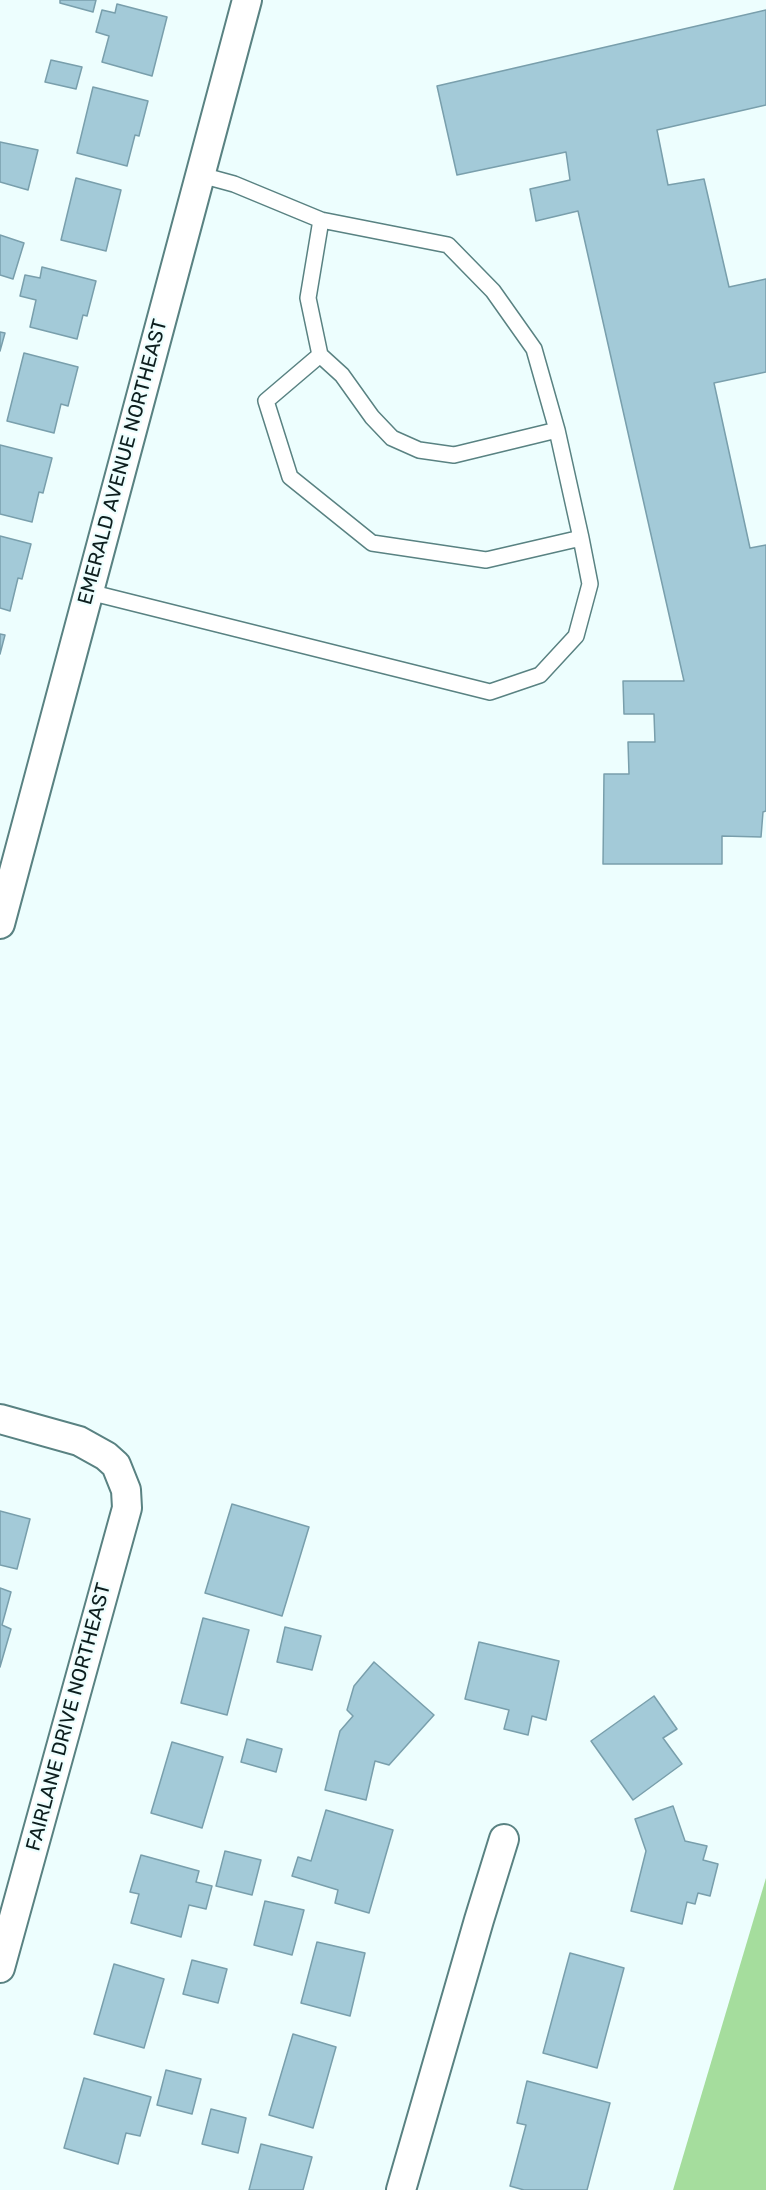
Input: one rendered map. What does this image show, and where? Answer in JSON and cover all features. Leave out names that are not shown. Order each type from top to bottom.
[{"type":"street","name":"EMERALD AVENUE NORTHEAST","points":[[0,924],[247,0]]},
{"type":"street","name":"FAIRLANE DRIVE NORTHEAST","points":[[0,1419],[79,1441],[106,1456],[116,1465],[126,1490],[127,1508],[0,1968]]},
{"type":"street","points":[[401,2190],[478,1920],[504,1839]]},
{"type":"lane","points":[[88,592],[490,692],[540,675],[576,636],[590,584],[557,430],[534,349],[492,291],[448,245],[321,220],[234,184],[201,175]]},
{"type":"lane","points":[[321,220],[309,298],[320,355],[342,375],[372,417],[392,438],[419,450],[454,455],[557,430]]},
{"type":"lane","points":[[320,355],[266,400],[290,477],[372,543],[486,560],[581,538]]},
{"type":"green space","points":[[766,1878],[766,2190],[673,2190]]},
{"type":"building","points":[[60,0],[96,0],[93,12],[60,3]]},
{"type":"building","points":[[117,4],[167,17],[152,76],[102,62],[109,36],[96,32],[102,10],[115,13]]},
{"type":"building","points":[[766,10],[766,105],[657,130],[668,185],[704,179],[729,287],[766,279],[766,372],[714,383],[750,548],[766,545],[766,811],[763,812],[761,837],[722,836],[722,864],[603,864],[604,774],[629,774],[628,742],[655,742],[654,714],[624,714],[623,681],[684,681],[578,211],[536,221],[530,189],[570,180],[566,152],[457,175],[437,86]]},
{"type":"building","points":[[51,60],[82,67],[76,89],[45,82]]},
{"type":"building","points":[[93,87],[148,101],[139,136],[135,135],[127,166],[77,153]]},
{"type":"building","points":[[0,142],[38,150],[28,190],[0,182]]},
{"type":"building","points":[[76,178],[121,190],[106,251],[61,240]]},
{"type":"building","points":[[0,235],[24,243],[13,279],[0,275]]},
{"type":"building","points":[[42,267],[96,281],[87,316],[83,315],[77,339],[30,327],[36,300],[20,296],[25,275],[40,278]]},
{"type":"building","points":[[0,332],[5,333],[0,351]]},
{"type":"building","points":[[24,353],[78,367],[68,406],[61,404],[54,433],[7,421]]},
{"type":"building","points":[[0,445],[52,458],[43,493],[39,492],[32,522],[0,514]]},
{"type":"building","points":[[0,536],[31,544],[22,579],[18,578],[10,611],[0,608]]},
{"type":"building","points":[[0,634],[5,635],[0,654]]},
{"type":"building","points":[[232,1504],[309,1527],[282,1616],[205,1593]]},
{"type":"building","points":[[0,1511],[30,1519],[17,1569],[0,1565]]},
{"type":"building","points":[[0,1588],[11,1592],[2,1625],[11,1629],[0,1667]]},
{"type":"building","points":[[203,1618],[249,1630],[227,1715],[181,1703]]},
{"type":"building","points":[[285,1627],[321,1636],[312,1670],[277,1662]]},
{"type":"building","points":[[479,1642],[559,1661],[546,1720],[532,1716],[528,1735],[504,1729],[509,1710],[465,1699]]},
{"type":"building","points":[[374,1662],[434,1715],[389,1765],[375,1761],[366,1800],[325,1790],[340,1731],[353,1716],[347,1710],[354,1686]]},
{"type":"building","points":[[654,1696],[677,1729],[663,1738],[682,1764],[633,1800],[591,1741]]},
{"type":"building","points":[[247,1739],[282,1749],[276,1772],[241,1762]]},
{"type":"building","points":[[172,1742],[223,1757],[202,1828],[151,1813]]},
{"type":"building","points":[[673,1806],[685,1841],[707,1846],[703,1860],[718,1864],[710,1896],[698,1893],[695,1904],[687,1902],[682,1924],[631,1911],[646,1851],[635,1819]]},
{"type":"building","points":[[326,1810],[393,1830],[369,1913],[335,1903],[338,1890],[292,1876],[298,1857],[311,1861]]},
{"type":"building","points":[[225,1851],[261,1860],[252,1895],[216,1886]]},
{"type":"building","points":[[141,1855],[199,1871],[196,1882],[212,1886],[206,1909],[189,1905],[181,1937],[131,1923],[139,1894],[130,1892]]},
{"type":"building","points":[[265,1901],[304,1910],[292,1955],[254,1945]]},
{"type":"building","points":[[317,1942],[365,1953],[350,2016],[301,2003]]},
{"type":"building","points":[[570,1953],[624,1968],[597,2068],[543,2053]]},
{"type":"building","points":[[192,1960],[227,1969],[218,2003],[183,1994]]},
{"type":"building","points":[[114,1964],[164,1979],[144,2048],[94,2034]]},
{"type":"building","points":[[293,2034],[336,2047],[313,2128],[269,2115]]},
{"type":"building","points":[[166,2070],[201,2079],[192,2114],[157,2105]]},
{"type":"building","points":[[84,2078],[151,2097],[140,2136],[126,2133],[118,2164],[64,2148]]},
{"type":"building","points":[[527,2081],[610,2103],[587,2190],[524,2190],[510,2186],[526,2125],[517,2123]]},
{"type":"building","points":[[211,2109],[246,2118],[238,2153],[202,2144]]},
{"type":"building","points":[[261,2144],[312,2157],[303,2190],[249,2190]]}]
